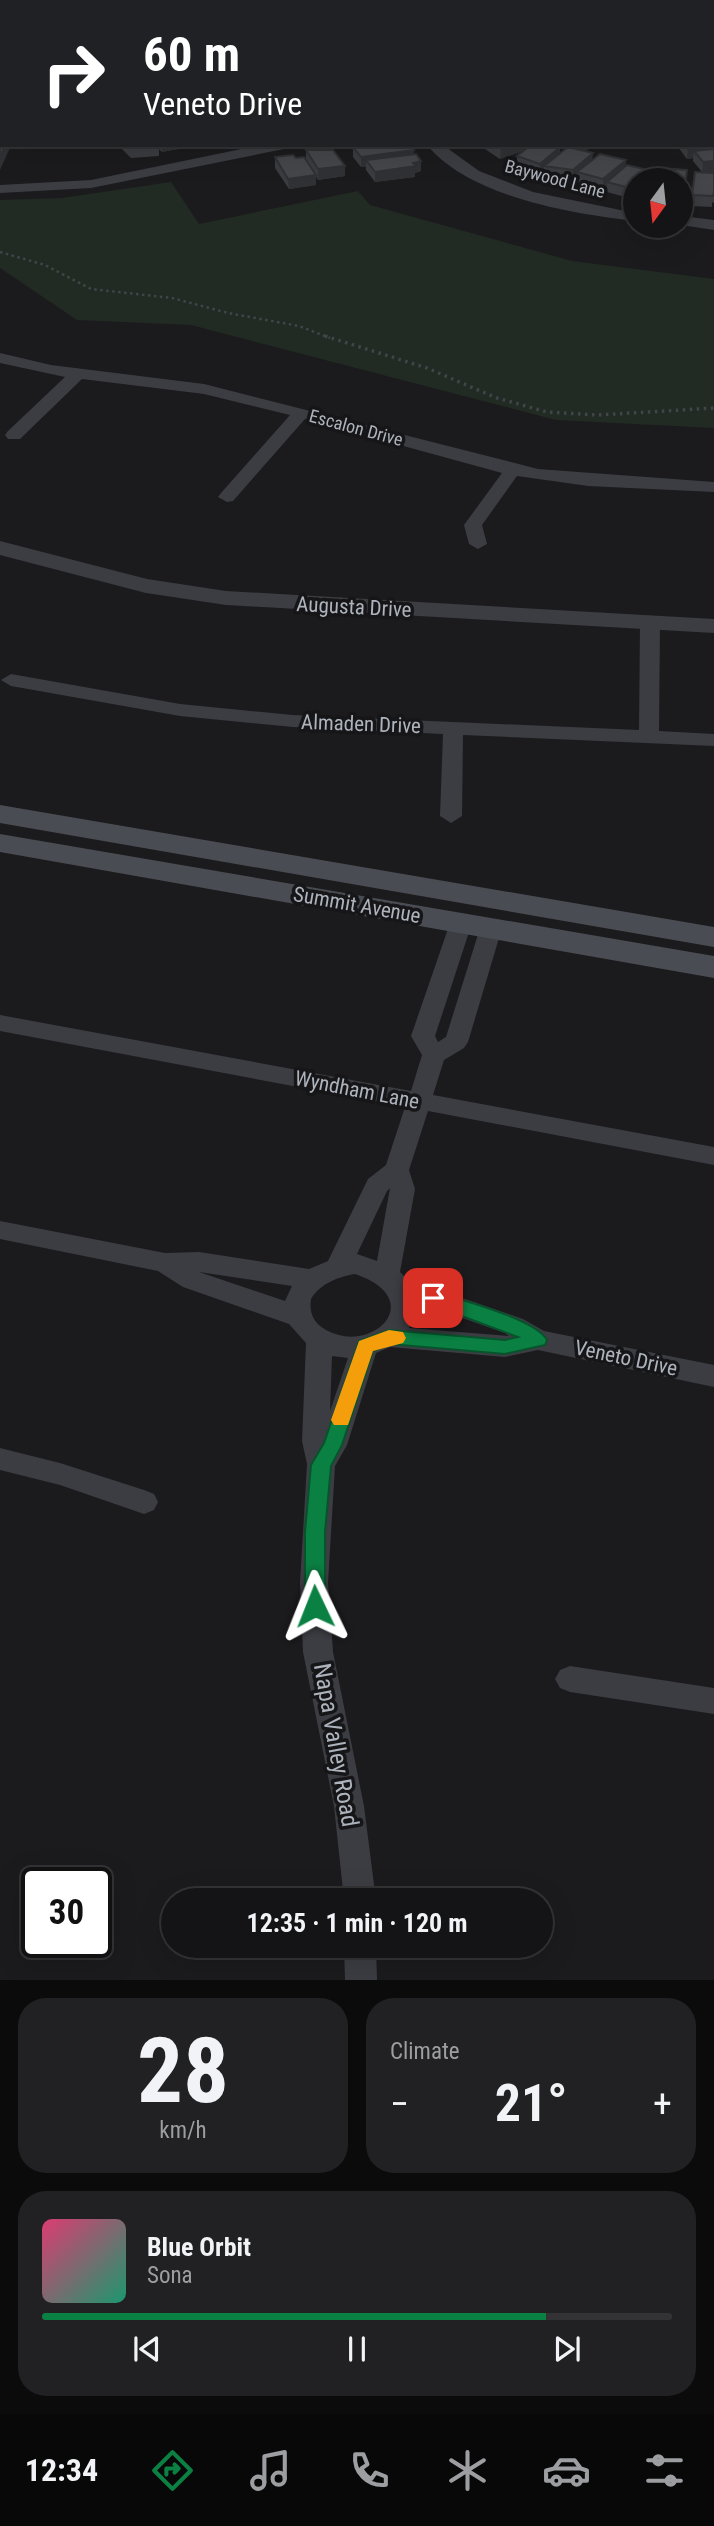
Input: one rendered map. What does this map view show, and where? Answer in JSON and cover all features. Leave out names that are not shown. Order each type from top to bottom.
[{"type":"main road","name":"Summit Avenue","points":[[0,814],[714,937]]},
{"type":"main road","name":"Summit Avenue","points":[[0,843],[714,967]]},
{"type":"street","points":[[0,188],[91,184],[274,147]]},
{"type":"street","name":"Baywood Lane","points":[[436,147],[446,159],[483,178],[546,200],[623,214]]},
{"type":"street","points":[[693,222],[714,225]]},
{"type":"street","name":"Escalon Drive","points":[[0,358],[78,374],[193,387],[513,470],[593,480],[714,487]]},
{"type":"street","points":[[14,435],[78,374]]},
{"type":"street","points":[[227,497],[301,413]]},
{"type":"street","points":[[478,544],[473,525],[513,470]]},
{"type":"street","name":"Augusta Drive","points":[[0,548],[146,586],[226,598],[714,626]]},
{"type":"street","points":[[649,738],[650,623]]},
{"type":"street","name":"Almaden Drive","points":[[11,680],[180,710],[293,721],[714,740]]},
{"type":"street","points":[[451,816],[453,727]]},
{"type":"street","points":[[433,1055],[423,1036],[461,923]]},
{"type":"street","points":[[393,1280],[403,1189],[397,1170],[433,1055],[456,1042],[491,929]]},
{"type":"street","name":"Wyndham Lane","points":[[0,1023],[714,1156]]},
{"type":"street","points":[[339,1265],[377,1185],[397,1170]]},
{"type":"street","points":[[0,1230],[165,1263],[200,1262],[310,1279],[339,1265],[356,1264],[393,1280],[405,1297],[406,1312],[400,1325],[377,1341],[336,1346],[319,1339],[306,1329],[299,1317],[298,1303],[310,1279]]},
{"type":"street","points":[[165,1263],[192,1280],[299,1317]]},
{"type":"street","name":"Veneto Drive","points":[[393,1280],[514,1326],[538,1340],[714,1376]]},
{"type":"street","name":"Napa Valley Road","points":[[319,1339],[316,1441],[321,1465],[314,1583],[318,1651],[349,1806],[359,1888]]},
{"type":"street","name":"Veneto Drive","points":[[377,1341],[505,1347],[538,1340]]},
{"type":"street","name":"Napa Valley Road","points":[[321,1465],[333,1445],[377,1341]]},
{"type":"street","points":[[0,1459],[60,1474],[144,1502]]},
{"type":"street","points":[[570,1679],[714,1701]]},
{"type":"street","points":[[360,1958],[361,1980]]},
{"type":"path","points":[[0,252],[45,265],[91,289],[172,298],[256,320],[299,326],[345,344],[427,368],[497,398],[547,412],[598,415],[714,408]]},
{"type":"shaded area","points":[[171,182],[199,224],[358,191],[370,205],[572,261],[714,279],[714,428],[556,420],[191,325],[77,320],[0,268],[0,200],[62,198]]},
{"type":"building","points":[[353,147],[412,147],[414,150],[361,157]]},
{"type":"building","points":[[528,147],[560,147],[540,164],[517,156]]},
{"type":"building","points":[[568,147],[593,153],[573,170],[544,166]]},
{"type":"building","points":[[714,149],[714,161],[703,162],[694,151]]},
{"type":"building","points":[[306,150],[333,150],[345,166],[318,169]]},
{"type":"building","points":[[416,154],[421,161],[413,163],[416,166],[375,172],[366,160]]},
{"type":"building","points":[[600,154],[626,160],[603,179],[577,172]]},
{"type":"building","points":[[293,155],[296,158],[304,157],[316,175],[288,179],[275,157]]},
{"type":"building","points":[[623,168],[623,186],[607,182]]},
{"type":"building","points":[[695,172],[714,173],[713,196],[693,195]]},
{"type":"slow traffic","points":[[341,1420],[365,1346],[389,1337],[397,1338]]},
{"type":"route","points":[[315,1606],[315,1532],[321,1465],[333,1445],[365,1346],[389,1337],[505,1347],[538,1340],[514,1326],[433,1298]]}]
